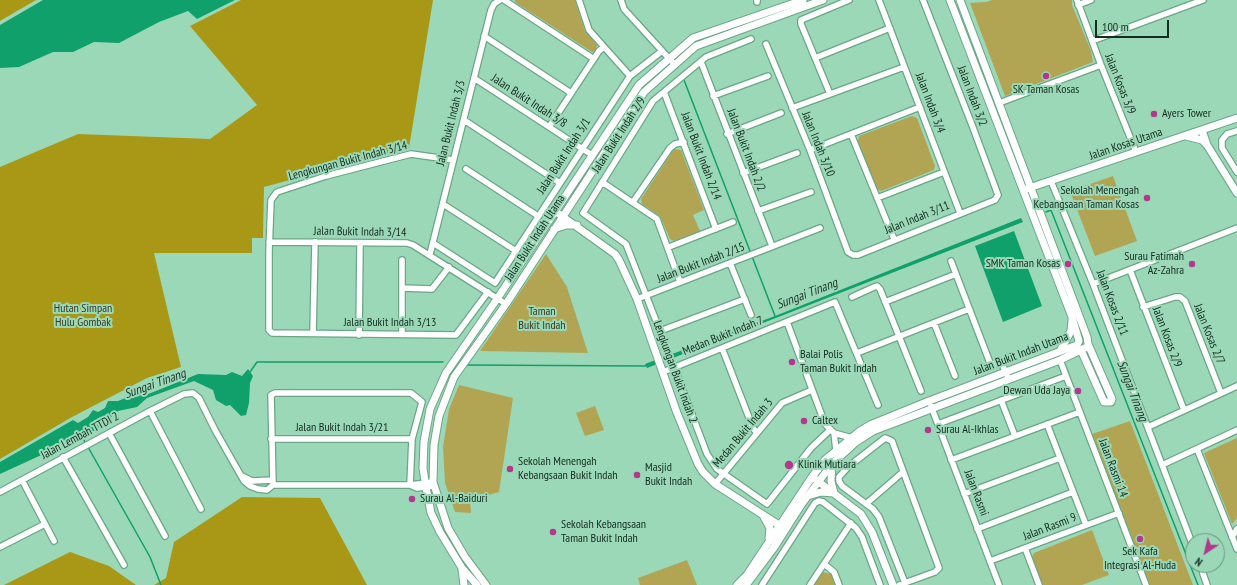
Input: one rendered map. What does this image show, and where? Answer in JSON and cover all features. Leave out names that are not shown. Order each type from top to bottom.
[{"type":"street","name":"Jalan Bukit Indah 3/3","points":[[430,254],[491,10],[494,4],[500,0]]},
{"type":"street","points":[[504,0],[594,60]]},
{"type":"street","points":[[579,0],[589,30],[630,76]]},
{"type":"street","points":[[621,0],[624,9],[675,65]]},
{"type":"street","name":"Jalan Bukit Indah Utama","points":[[486,585],[475,582],[462,568],[440,532],[431,512],[425,485],[424,442],[430,409],[446,373],[498,299],[639,85],[693,38],[803,0]]},
{"type":"street","name":"Jalan Bukit Indah Utama","points":[[475,582],[465,557],[448,528],[434,484],[434,445],[439,416],[445,397],[454,377],[506,304],[644,92],[700,45],[823,0]]},
{"type":"street","points":[[830,94],[801,24],[801,20],[849,0]]},
{"type":"street","name":"Jalan Indah 3/4","points":[[879,0],[960,213]]},
{"type":"street","name":"Jalan Indah 3/2","points":[[923,0],[998,195],[995,200]]},
{"type":"street","name":"Jalan Bukit Indah Utama","points":[[746,585],[832,464],[856,442],[873,431],[932,409],[1060,351],[1077,345],[1079,341],[1072,317],[950,0]]},
{"type":"street","name":"Jalan Bukit Indah Utama","points":[[960,0],[1087,337],[1088,344],[1112,399],[1111,402],[1104,402],[1081,350]]},
{"type":"street","points":[[1078,3],[1092,0]]},
{"type":"street","points":[[1092,41],[1203,0]]},
{"type":"street","name":"Jalan Kosas 3/9","points":[[1078,3],[1136,152]]},
{"type":"street","points":[[815,58],[890,28]]},
{"type":"street","points":[[484,36],[571,93]]},
{"type":"street","name":"Jalan Bukit Indah 2/9","points":[[647,296],[626,244],[583,213],[653,101],[706,57],[751,39]]},
{"type":"street","name":"Jalan Indah 3/10","points":[[766,44],[810,150],[848,252]]},
{"type":"street","points":[[549,127],[604,47]]},
{"type":"street","name":"Jalan Bukit Indah 3/1","points":[[433,243],[495,283],[630,76],[662,51]]},
{"type":"street","name":"Jalan Bukit Indah 2/2","points":[[701,62],[727,134],[772,246]]},
{"type":"street","points":[[999,103],[1101,65]]},
{"type":"street","points":[[792,108],[904,67]]},
{"type":"street","points":[[713,96],[768,76]]},
{"type":"street","name":"Jalan Bukit Indah 3/8","points":[[474,78],[592,155]]},
{"type":"street","name":"Jalan Bukit Indah 2/14","points":[[664,92],[716,229]]},
{"type":"street","points":[[810,150],[920,107]]},
{"type":"street","points":[[727,134],[781,113]]},
{"type":"street","name":"Jalan Kosas Utama","points":[[1022,190],[1237,118]]},
{"type":"street","points":[[464,120],[560,183]]},
{"type":"street","points":[[1207,145],[1210,133],[1216,125]]},
{"type":"street","points":[[1202,130],[1207,145]]},
{"type":"street","points":[[1237,131],[1227,134],[1222,140],[1222,148],[1237,172]]},
{"type":"street","points":[[851,134],[894,240]]},
{"type":"street","points":[[1184,136],[1202,140],[1207,145],[1237,193]]},
{"type":"street","points":[[633,202],[670,148],[675,144],[684,142]]},
{"type":"street","points":[[743,173],[797,153]]},
{"type":"street","name":"Lengkungan Bukit Indah 3/14","points":[[272,333],[269,330],[269,242],[271,200],[277,192],[326,176],[411,154],[453,160]]},
{"type":"street","points":[[466,169],[538,216]]},
{"type":"street","points":[[877,198],[944,172]]},
{"type":"street","name":"Jalan Kosas 2/11","points":[[1051,181],[1093,284],[1188,533]]},
{"type":"street","points":[[602,182],[657,219],[669,247],[680,282]]},
{"type":"street","points":[[758,210],[811,192]]},
{"type":"street","name":"Jalan Indah 3/11","points":[[848,252],[852,255],[858,254],[995,200]]},
{"type":"street","points":[[443,204],[516,251]]},
{"type":"street","points":[[570,204],[571,215],[577,225]]},
{"type":"street","name":"Lengkungan Bukit Indah 2","points":[[555,211],[577,225],[615,254],[637,299],[698,464],[715,484],[786,529]]},
{"type":"street","points":[[669,247],[733,222]]},
{"type":"street","points":[[554,229],[566,225],[577,225]]},
{"type":"street","name":"Jalan Bukit Indah 2/15","points":[[637,299],[820,228]]},
{"type":"street","points":[[1093,284],[1237,228]]},
{"type":"street","name":"Jalan Bukit Indah 3/14","points":[[269,242],[360,244],[407,243],[430,254],[506,304]]},
{"type":"street","points":[[313,333],[315,242]]},
{"type":"street","points":[[359,335],[360,244]]},
{"type":"street","points":[[402,260],[402,335]]},
{"type":"street","points":[[951,261],[990,363],[994,364],[1001,362],[1007,376]]},
{"type":"street","points":[[730,264],[751,315]]},
{"type":"street","points":[[402,288],[432,289],[449,266]]},
{"type":"street","name":"Jalan Kosas 2/9","points":[[1130,270],[1184,410]]},
{"type":"street","points":[[885,302],[956,274]]},
{"type":"street","points":[[852,297],[877,286],[880,289],[921,391]]},
{"type":"street","name":"Jalan Bukit Indah 3/13","points":[[272,333],[456,335],[488,292]]},
{"type":"street","points":[[647,296],[660,331],[744,299]]},
{"type":"street","name":"Jalan Kosas 2/7","points":[[1143,307],[1175,297],[1180,297],[1184,301],[1221,393]]},
{"type":"street","name":"Medan Bukit Indah 7","points":[[663,372],[835,302],[857,353]]},
{"type":"street","points":[[878,405],[857,353],[969,309]]},
{"type":"street","points":[[1060,351],[1071,331],[1072,317]]},
{"type":"street","points":[[787,322],[825,424],[832,432],[836,450]]},
{"type":"street","points":[[934,323],[955,376]]},
{"type":"street","name":"Jalan Bukit Indah Utama","points":[[738,585],[747,574],[785,515],[812,477],[836,450],[870,425],[929,401],[1060,360],[1081,350],[1088,344]]},
{"type":"street","points":[[722,348],[753,428],[757,433]]},
{"type":"street","name":"Jalan Rasmi 14","points":[[1060,360],[1146,585]]},
{"type":"street","points":[[674,367],[707,454],[717,469],[767,504],[811,448],[832,432]]},
{"type":"street","points":[[938,424],[1066,376]]},
{"type":"street","points":[[1148,427],[1237,386]]},
{"type":"street","name":"Medan Bukit Indah 3","points":[[715,484],[782,403],[812,390]]},
{"type":"street","name":"Jalan Lembah TTDI 2","points":[[0,492],[150,411],[184,394],[193,393],[199,398],[240,474]]},
{"type":"street","points":[[240,474],[246,483],[256,489],[267,490],[273,482],[270,400],[271,395],[275,393],[411,393],[422,402],[412,439],[410,485]]},
{"type":"street","points":[[1001,400],[1015,436]]},
{"type":"street","name":"Jalan Rasmi","points":[[929,401],[999,585]]},
{"type":"street","points":[[150,411],[201,509]]},
{"type":"street","points":[[952,460],[1080,412]]},
{"type":"street","points":[[1047,424],[1086,525]]},
{"type":"street","points":[[1162,465],[1237,430]]},
{"type":"street","points":[[832,432],[852,438]]},
{"type":"street","points":[[109,433],[165,536]]},
{"type":"street","points":[[898,585],[905,583],[935,572],[939,568],[892,441],[885,438],[848,467],[839,477],[842,486],[867,503],[878,517],[905,583]]},
{"type":"street","name":"Jalan Bukit Indah 3/21","points":[[272,439],[412,439]]},
{"type":"street","points":[[1197,449],[1237,549]]},
{"type":"street","points":[[63,457],[124,565]]},
{"type":"street","points":[[964,494],[1060,458]]},
{"type":"street","points":[[832,464],[831,481],[834,493]]},
{"type":"street","points":[[867,503],[903,472]]},
{"type":"street","points":[[240,474],[252,481],[410,485],[417,488],[434,484]]},
{"type":"street","points":[[812,477],[861,514],[872,532],[894,585]]},
{"type":"street","points":[[22,480],[54,541]]},
{"type":"street","points":[[808,496],[821,492],[834,493]]},
{"type":"street","points":[[977,529],[1073,492]]},
{"type":"street","points":[[762,585],[815,503],[823,502],[851,523],[862,537],[880,585]]},
{"type":"street","points":[[761,513],[772,518],[785,515]]},
{"type":"street","points":[[761,513],[770,528],[769,540]]},
{"type":"street","name":"Jalan Rasmi 9","points":[[990,561],[1119,513]]},
{"type":"street","points":[[810,585],[851,523]]},
{"type":"street","points":[[0,548],[45,524]]},
{"type":"street","points":[[1232,537],[1237,530]]},
{"type":"street","points":[[1025,548],[1039,585]]},
{"type":"street","points":[[824,564],[834,572],[839,585]]},
{"type":"street","points":[[462,568],[464,585]]},
{"type":"street","points":[[1203,573],[1207,585]]},
{"type":"green space","points":[[0,0],[36,0],[0,21]]},
{"type":"green space","name":"Hutan Simpan Hulu Gombak","points":[[241,0],[433,0],[409,148],[264,187],[263,238],[252,238],[252,253],[154,253],[181,367],[147,378],[72,417],[0,459],[0,167],[78,134],[210,139],[257,105],[190,26]]},
{"type":"green space","points":[[515,0],[575,0],[585,31],[597,44],[596,51],[592,52],[515,2]]},
{"type":"green space","points":[[992,0],[1072,0],[1072,5],[1091,51],[1093,62],[1005,96],[970,3]]},
{"type":"green space","points":[[912,116],[917,118],[935,166],[934,170],[881,191],[876,189],[858,141],[859,136]]},
{"type":"green space","points":[[674,149],[681,150],[704,210],[693,215],[700,231],[674,241],[670,239],[660,216],[642,204],[641,199]]},
{"type":"green space","points":[[1113,176],[1137,241],[1095,256],[1070,191]]},
{"type":"green space","name":"Taman Bukit Indah","points":[[546,254],[567,287],[588,353],[480,351]]},
{"type":"green space","points":[[459,385],[513,398],[499,492],[470,500],[471,513],[455,512],[445,483],[443,447],[449,409]]},
{"type":"green space","points":[[595,406],[604,430],[585,436],[576,413]]},
{"type":"green space","points":[[1130,421],[1185,564],[1185,573],[1188,573],[1193,585],[1150,585],[1092,434]]},
{"type":"green space","points":[[1237,438],[1237,518],[1232,524],[1204,453]]},
{"type":"green space","points":[[242,497],[320,498],[367,585],[154,585],[166,578],[174,542]]},
{"type":"green space","points":[[1092,530],[1109,575],[1082,585],[1043,585],[1032,557],[1034,553]]},
{"type":"green space","points":[[70,552],[109,566],[136,585],[4,585]]},
{"type":"green space","points":[[687,560],[697,585],[640,585],[638,578]]},
{"type":"green space","points":[[822,572],[831,574],[835,585],[813,585]]},
{"type":"shaded area","points":[[43,0],[235,0],[197,19],[188,11],[159,22],[119,43],[94,42],[73,52],[53,52],[19,67],[0,68],[0,25]]},
{"type":"shaded area","points":[[1021,218],[1023,222],[647,368],[645,364],[775,316]]},
{"type":"shaded area","points":[[1014,231],[1042,306],[1003,322],[975,246]]},
{"type":"shaded area","points":[[248,369],[253,376],[250,383],[249,403],[246,415],[241,416],[230,405],[226,406],[216,400],[213,390],[194,381],[147,398],[137,407],[118,411],[96,430],[60,442],[50,451],[0,474],[0,462],[73,420],[78,423],[88,417],[93,410],[98,412],[105,408],[108,401],[118,401],[138,393],[146,395],[198,374],[226,375],[232,372],[242,376]]},
{"type":"waterway","points":[[684,80],[775,316]]},
{"type":"waterway","name":"Sungai Tinang","points":[[1046,212],[1051,210],[1198,585]]},
{"type":"waterway","name":"Sungai Tinang","points":[[250,372],[257,362],[443,362]]},
{"type":"waterway","name":"Sungai Tinang","points":[[465,365],[646,366]]},
{"type":"waterway","points":[[81,435],[86,444]]},
{"type":"waterway","points":[[88,447],[150,557],[161,585]]},
{"type":"place","name":"SK Taman Kosas","points":[[1046,76]]},
{"type":"place","name":"Ayers Tower","points":[[1154,114]]},
{"type":"place","name":"Sekolah Menengah Kebangsaan Taman Kosas","points":[[1147,198]]},
{"type":"place","name":"SMK Taman Kosas","points":[[1068,264]]},
{"type":"place","name":"Surau Fatimah Az-Zahra","points":[[1192,264]]},
{"type":"place","name":"Balai Polis Taman Bukit Indah","points":[[792,362]]},
{"type":"place","name":"Dewan Uda Jaya","points":[[1078,391]]},
{"type":"place","name":"Caltex","points":[[804,421]]},
{"type":"place","name":"Surau Al-Ikhlas","points":[[928,430]]},
{"type":"place","name":"Klinik Mutiara","points":[[789,465]]},
{"type":"place","name":"Sekolah Menengah Kebangsaan Bukit Indah","points":[[510,469]]},
{"type":"place","name":"Masjid Bukit Indah","points":[[637,475]]},
{"type":"place","name":"Surau Al-Baiduri","points":[[412,499]]},
{"type":"place","name":"Sekolah Kebangsaan Taman Bukit Indah","points":[[553,532]]},
{"type":"place","name":"Sek Kafa Integrasi Al-Huda","points":[[1140,539]]}]
